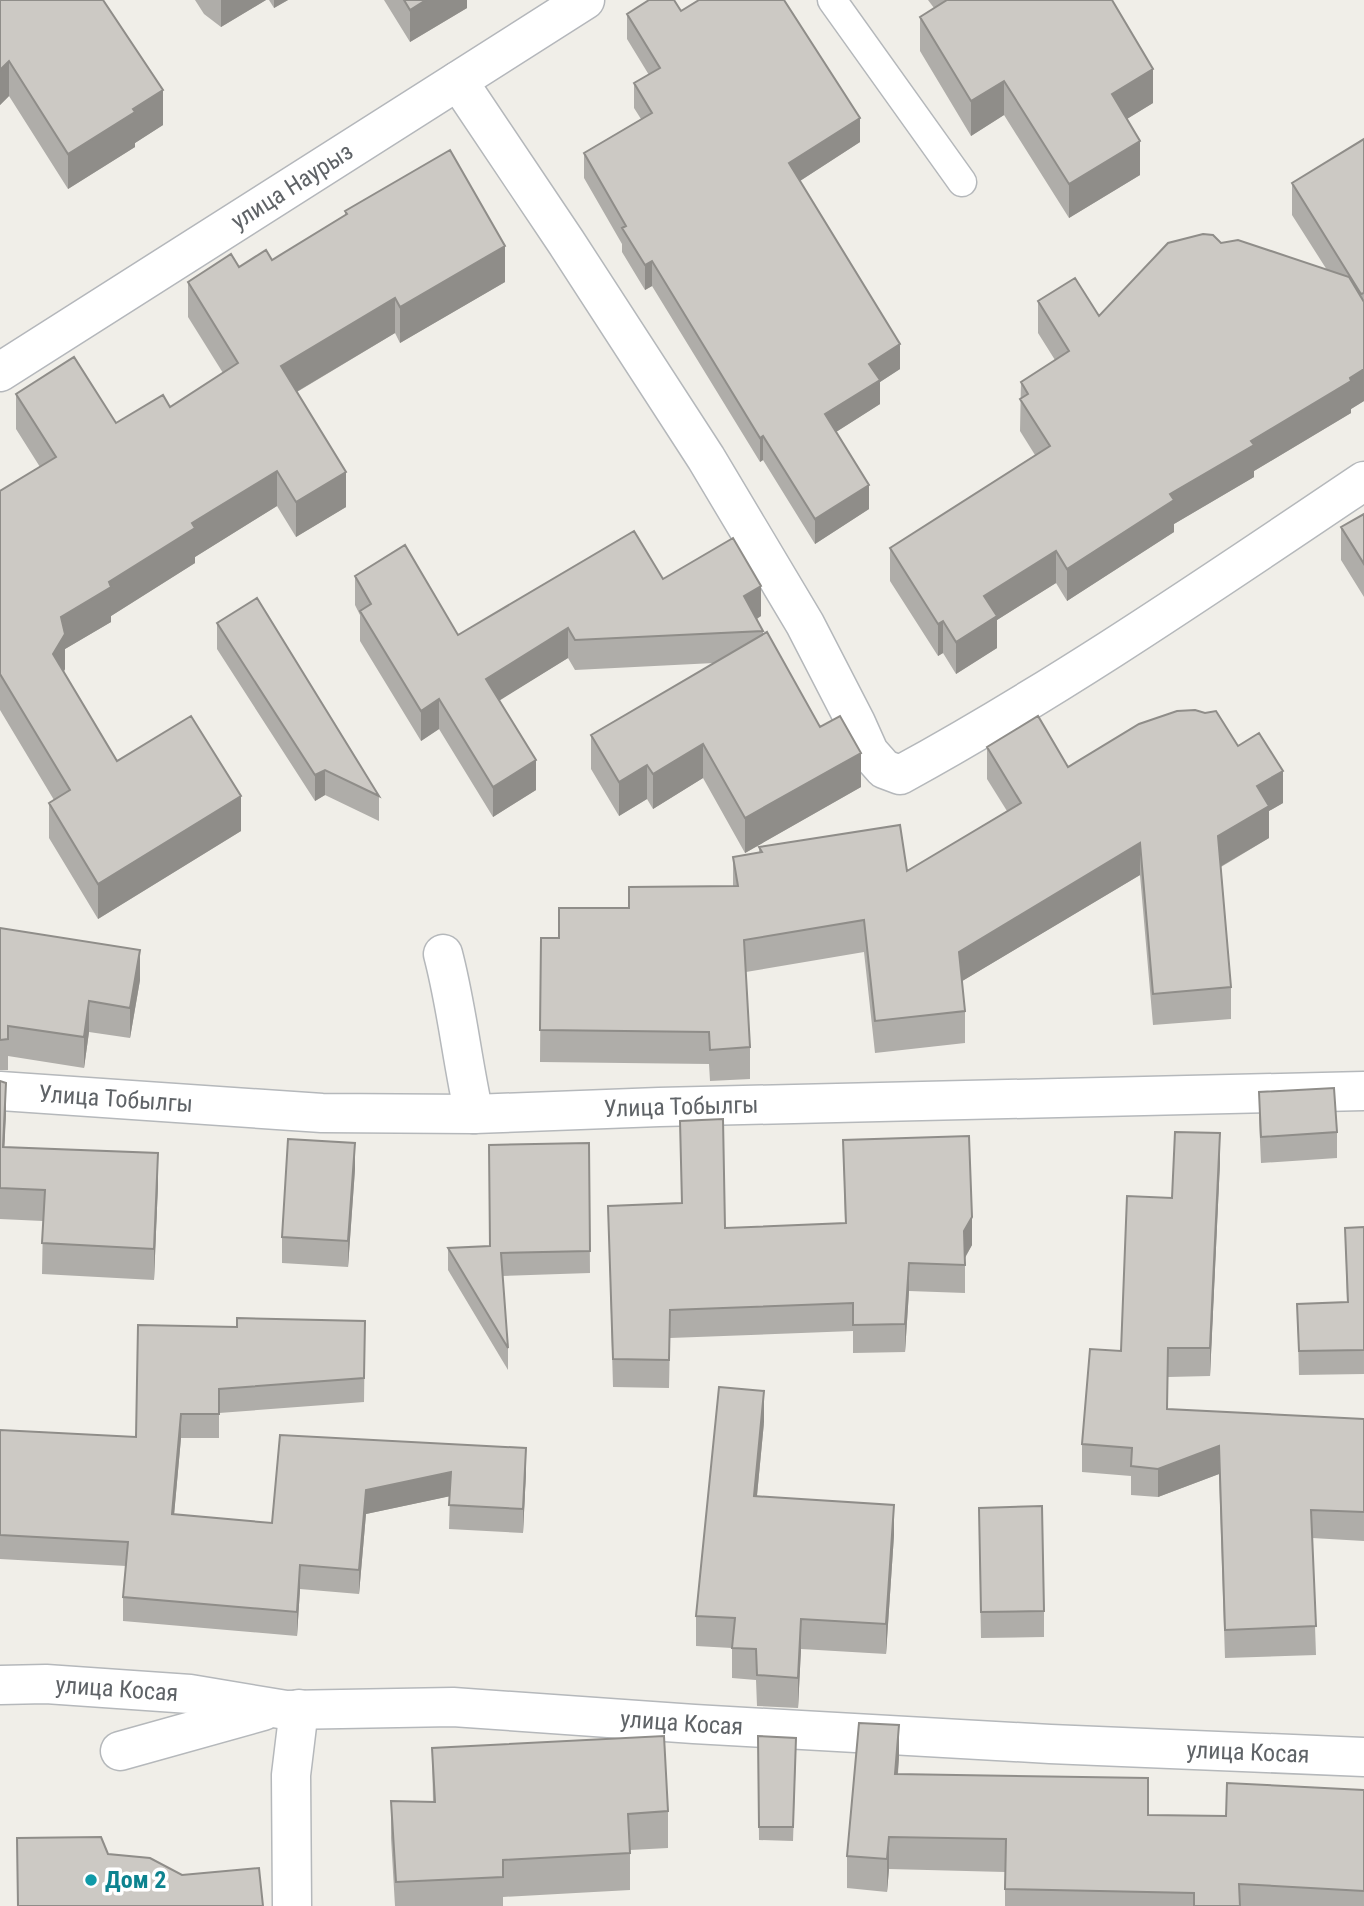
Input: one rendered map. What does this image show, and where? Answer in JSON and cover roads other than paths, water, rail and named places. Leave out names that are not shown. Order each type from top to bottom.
[{"type":"street","name":"улица Наурыз","points":[[0,372],[584,0]]},
{"type":"street","points":[[458,81],[566,242],[705,458],[805,624],[869,752],[884,769],[900,775],[1005,715],[1167,613],[1364,481]]},
{"type":"street","points":[[443,954],[474,1114]]},
{"type":"street","name":"Улица Тобылгы","points":[[0,1091],[322,1113],[474,1114],[660,1107],[1364,1091]]},
{"type":"street","name":"улица Косая","points":[[0,1685],[46,1684],[190,1694],[287,1709],[453,1707],[735,1727],[1364,1757]]},
{"type":"street","points":[[120,1751],[287,1709],[291,1775],[292,1906]]},
{"type":"lane","points":[[832,0],[962,182]]},
{"type":"place","name":"Дом 2","points":[[91,1880]]}]
